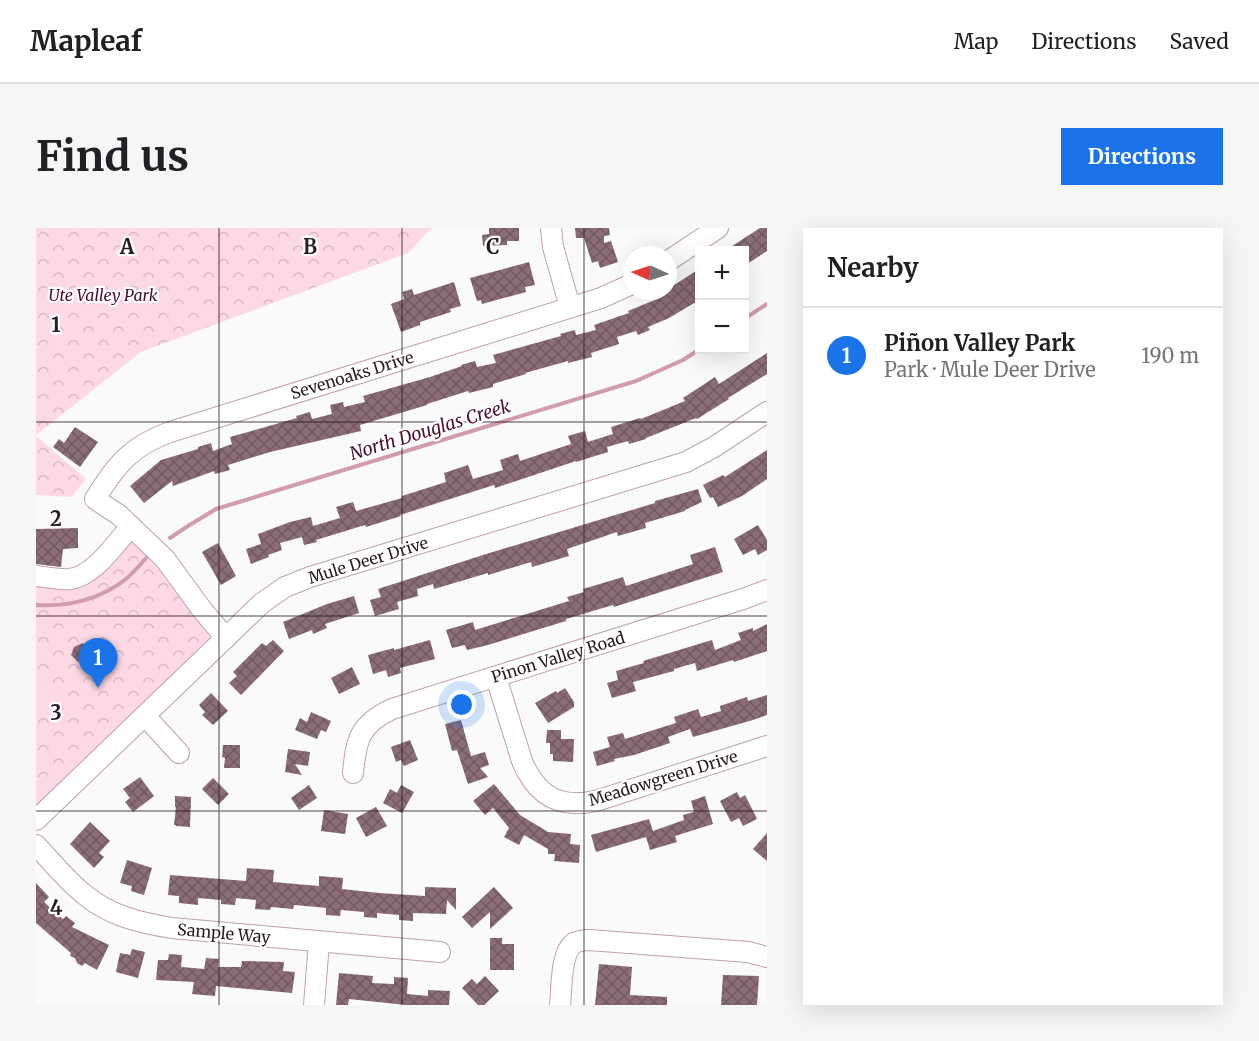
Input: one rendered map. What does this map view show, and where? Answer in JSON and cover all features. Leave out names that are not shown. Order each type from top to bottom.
[{"type":"street","points":[[550,228],[552,247],[570,307]]},
{"type":"street","points":[[677,255],[718,228]]},
{"type":"street","name":"Sevenoaks Drive","points":[[131,526],[95,499],[120,463],[156,437],[601,298],[623,288]]},
{"type":"street","name":"Mule Deer Drive","points":[[36,820],[262,603],[279,591],[296,582],[686,462],[714,447],[767,412]]},
{"type":"street","points":[[36,576],[67,579],[79,577],[90,571],[131,526],[165,559],[226,638]]},
{"type":"street","name":"Pinon Valley Road","points":[[353,773],[355,750],[360,736],[368,724],[392,709],[767,590]]},
{"type":"street","name":"Meadowgreen Drive","points":[[495,677],[528,775],[534,785],[543,792],[563,802],[586,804],[767,747]]},
{"type":"street","points":[[146,716],[179,753]]},
{"type":"street","name":"Sample Way","points":[[36,845],[84,895],[98,905],[130,919],[172,928],[440,952]]},
{"type":"street","points":[[560,1005],[564,959],[573,944],[580,941],[748,952],[767,957]]},
{"type":"street","points":[[314,1005],[319,942]]},
{"type":"green space","name":"Ute Valley Park","points":[[36,228],[432,228],[408,253],[141,352],[36,435]]},
{"type":"green space","points":[[36,436],[86,479],[71,497],[36,495]]},
{"type":"green space","points":[[129,538],[172,583],[209,636],[209,640],[36,807],[36,583],[54,586]]},
{"type":"green space","points":[[36,679],[58,692],[43,717],[36,713]]},
{"type":"building","points":[[489,228],[519,228],[519,241],[507,241],[507,245],[483,246],[482,235],[489,234]]},
{"type":"building","points":[[575,228],[609,228],[610,235],[604,236],[604,243],[611,241],[618,262],[600,268],[598,261],[592,263],[584,238],[576,238]]},
{"type":"building","points":[[760,228],[767,228],[767,251],[749,263],[749,246],[732,246]]},
{"type":"building","points":[[529,262],[535,285],[525,287],[526,292],[482,304],[481,300],[477,301],[470,278]]},
{"type":"building","points":[[695,272],[695,302],[648,327],[650,330],[638,335],[636,331],[617,337],[619,344],[591,353],[592,357],[525,373],[493,384],[493,387],[469,393],[468,391],[360,425],[361,431],[270,452],[228,465],[230,470],[215,474],[214,471],[173,486],[172,481],[144,503],[130,486],[161,460],[198,449],[198,447],[211,443],[213,451],[232,444],[230,437],[297,418],[296,416],[310,412],[312,419],[332,414],[330,405],[343,402],[344,407],[365,402],[363,396],[430,377],[475,361],[477,367],[496,363],[493,355],[575,330],[576,335],[596,330],[594,325],[629,313],[628,311],[655,300],[677,300],[677,283]]},
{"type":"building","points":[[454,282],[461,306],[401,332],[391,304],[404,299],[402,292],[412,289],[414,295]]},
{"type":"building","points":[[767,353],[767,374],[697,419],[646,439],[607,447],[608,452],[495,488],[494,485],[366,527],[365,525],[316,540],[317,542],[304,545],[302,537],[280,543],[282,550],[251,564],[246,549],[261,544],[258,534],[311,517],[313,526],[340,518],[336,507],[353,502],[356,511],[402,498],[402,496],[446,482],[444,473],[468,465],[473,479],[503,470],[500,460],[518,454],[520,461],[571,444],[568,436],[585,431],[588,442],[613,434],[611,427],[641,419],[685,401],[683,398],[715,377],[719,384]]},
{"type":"building","points":[[75,427],[98,442],[80,467],[53,447],[59,439],[64,443]]},
{"type":"building","points":[[767,450],[767,479],[742,496],[718,507],[703,485],[723,475],[725,477]]},
{"type":"building","points":[[698,489],[702,502],[685,511],[645,523],[646,528],[618,536],[617,532],[567,549],[569,556],[532,567],[531,562],[434,589],[433,584],[417,589],[418,596],[397,602],[399,609],[375,616],[370,600],[381,597],[378,589]]},
{"type":"building","points":[[758,525],[767,540],[767,550],[758,555],[755,549],[743,555],[734,539]]},
{"type":"building","points":[[78,528],[78,548],[63,549],[61,567],[36,564],[36,529]]},
{"type":"building","points":[[218,543],[236,576],[221,585],[202,552]]},
{"type":"building","points":[[715,547],[723,572],[488,645],[467,650],[465,645],[452,648],[446,630],[473,622],[475,630],[569,601],[567,597],[584,592],[583,589],[623,577],[626,586],[693,564],[690,555]]},
{"type":"building","points":[[354,596],[359,613],[325,624],[327,628],[313,634],[312,630],[289,639],[283,622]]},
{"type":"building","points":[[767,624],[767,651],[697,671],[695,663],[674,669],[674,671],[633,682],[636,691],[612,698],[607,683],[618,680],[616,671],[712,640],[715,650],[741,640],[738,633],[753,628],[753,631]]},
{"type":"building","points":[[273,640],[284,651],[241,695],[229,683],[237,676],[233,672],[262,643],[266,646]]},
{"type":"building","points":[[430,640],[435,659],[400,668],[401,673],[388,677],[386,670],[373,674],[368,655]]},
{"type":"building","points":[[83,643],[90,650],[88,659],[78,662],[71,655],[74,647]]},
{"type":"building","points":[[352,667],[360,684],[339,694],[331,678]]},
{"type":"building","points":[[565,688],[574,702],[574,707],[548,723],[535,703]]},
{"type":"building","points":[[211,693],[228,711],[213,725],[202,715],[205,712],[199,705]]},
{"type":"building","points":[[767,695],[767,715],[693,737],[690,729],[668,737],[670,743],[597,766],[593,752],[610,747],[607,737],[623,733],[625,739],[676,723],[674,717],[698,709],[701,717],[721,711],[720,706],[747,697],[748,701]]},
{"type":"building","points":[[311,712],[331,721],[326,732],[321,730],[317,739],[295,730],[300,718],[307,722]]},
{"type":"building","points":[[461,720],[471,756],[485,752],[489,765],[480,768],[488,777],[468,784],[457,750],[452,751],[445,724]]},
{"type":"building","points":[[547,730],[561,730],[561,739],[574,739],[573,762],[553,761],[553,754],[550,754],[550,743],[546,743]]},
{"type":"building","points":[[410,740],[418,760],[404,766],[401,760],[396,762],[391,747]]},
{"type":"building","points":[[223,745],[240,745],[240,768],[224,768]]},
{"type":"building","points":[[288,749],[310,752],[308,766],[295,764],[302,775],[285,772]]},
{"type":"building","points":[[140,777],[154,796],[133,812],[125,802],[130,798],[123,789]]},
{"type":"building","points":[[213,778],[229,794],[218,805],[202,789]]},
{"type":"building","points":[[494,784],[520,815],[548,832],[571,834],[570,844],[580,845],[579,863],[554,861],[555,854],[548,854],[548,849],[524,835],[519,845],[504,837],[509,828],[493,808],[485,815],[473,801]]},
{"type":"building","points":[[309,785],[317,798],[299,810],[291,798]]},
{"type":"building","points":[[401,785],[414,792],[402,813],[383,803],[390,789],[397,793]]},
{"type":"building","points":[[737,792],[740,798],[745,795],[757,819],[743,826],[739,818],[731,822],[720,801]]},
{"type":"building","points":[[175,796],[191,797],[190,827],[174,825]]},
{"type":"building","points":[[705,796],[713,824],[675,836],[677,842],[650,850],[646,837],[596,852],[591,835],[649,819],[653,831],[684,820],[683,815],[694,812],[691,801]]},
{"type":"building","points":[[376,807],[387,826],[366,837],[356,818]]},
{"type":"building","points":[[324,810],[348,814],[345,834],[321,831]]},
{"type":"building","points":[[90,822],[110,841],[99,853],[104,857],[94,868],[70,844]]},
{"type":"building","points":[[767,833],[767,861],[753,849]]},
{"type":"building","points":[[127,860],[152,868],[144,895],[131,891],[132,886],[120,883]]},
{"type":"building","points":[[247,868],[274,870],[273,882],[319,886],[319,876],[343,878],[342,889],[379,893],[425,896],[425,887],[456,888],[456,910],[447,900],[446,914],[413,913],[413,921],[399,920],[399,915],[377,913],[377,918],[364,917],[364,912],[341,910],[340,916],[326,915],[326,908],[294,905],[293,909],[271,907],[270,910],[255,909],[256,900],[236,898],[235,905],[221,904],[221,900],[198,898],[198,905],[179,903],[179,896],[168,895],[170,875],[246,881]]},
{"type":"building","points":[[36,883],[49,897],[44,902],[63,919],[66,916],[75,923],[72,927],[109,945],[97,970],[85,963],[82,966],[77,963],[75,958],[70,956],[71,953],[36,923]]},
{"type":"building","points":[[494,887],[513,908],[490,929],[490,912],[472,928],[462,917]]},
{"type":"building","points":[[490,938],[502,938],[502,944],[514,944],[514,970],[490,970]]},
{"type":"building","points":[[132,949],[145,952],[138,978],[116,972],[120,953],[130,955]]},
{"type":"building","points":[[169,954],[182,955],[181,967],[204,969],[206,958],[219,959],[218,967],[241,967],[242,961],[284,962],[283,971],[295,972],[292,993],[216,986],[215,996],[192,994],[194,982],[156,980],[158,960],[168,960]]},
{"type":"building","points":[[599,964],[632,967],[630,995],[667,997],[667,1005],[595,1005]]},
{"type":"building","points":[[339,973],[373,976],[372,983],[394,984],[394,977],[408,978],[407,994],[428,996],[428,990],[450,991],[449,1005],[406,1005],[349,999],[348,1005],[336,1005]]},
{"type":"building","points":[[723,975],[759,976],[757,1005],[721,1005]]},
{"type":"building","points":[[485,976],[499,991],[484,1005],[478,1005],[462,988],[472,979],[477,984]]},
{"type":"waterway","name":"North Douglas Creek","points":[[749,316],[767,304]]},
{"type":"waterway","name":"North Douglas Creek","points":[[170,538],[216,509],[636,381],[695,352]]},
{"type":"waterway","name":"North Douglas Creek","points":[[36,605],[61,605],[95,597],[126,579],[146,558]]},
{"type":"place","name":"Piñon Valley Park","points":[[98,688]]}]
